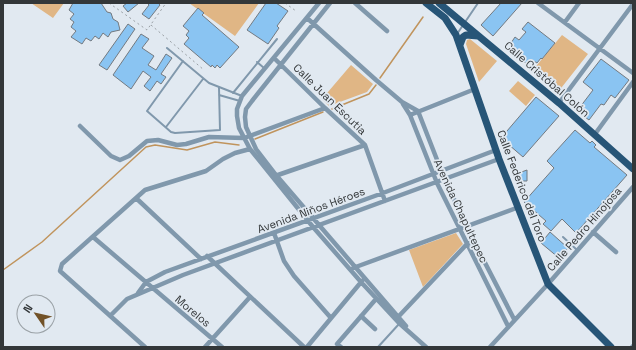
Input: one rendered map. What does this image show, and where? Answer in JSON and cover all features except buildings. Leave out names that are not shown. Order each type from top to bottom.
[{"type":"main road","points":[[426,3],[445,8]]},
{"type":"main road","points":[[439,3],[445,8]]},
{"type":"main road","name":"Calle Cristóbal Colón","points":[[445,8],[559,103],[633,169]]},
{"type":"main road","name":"Calle Federico del Toro","points":[[445,8],[460,45],[496,150],[548,284],[611,347]]},
{"type":"main road","points":[[460,45],[463,37],[466,35],[480,36]]},
{"type":"street","points":[[319,3],[242,96],[237,116],[244,138],[250,148],[313,217],[352,268]]},
{"type":"street","points":[[330,3],[246,109],[246,126],[256,148],[274,176],[307,220],[399,316],[409,330],[426,347]]},
{"type":"street","points":[[355,3],[387,32]]},
{"type":"street","points":[[538,3],[633,73]]},
{"type":"street","points":[[565,22],[579,3]]},
{"type":"street","points":[[559,103],[633,4]]},
{"type":"street","name":"Avenida Chapultepec","points":[[307,18],[402,102],[418,111],[441,170],[466,226],[514,319]]},
{"type":"street","name":"Calle Juan Escutia","points":[[274,58],[324,108],[366,145],[385,201]]},
{"type":"street","points":[[595,134],[633,82]]},
{"type":"street","points":[[410,115],[475,90]]},
{"type":"street","name":"Avenida Chapultepec","points":[[402,102],[410,115],[432,173],[466,245],[508,326]]},
{"type":"street","points":[[80,126],[112,156],[120,160],[129,156],[148,141],[158,140],[177,145],[186,144],[209,137],[244,138],[324,108]]},
{"type":"street","points":[[274,176],[366,145]]},
{"type":"street","points":[[145,347],[60,271],[62,264],[145,190],[206,171],[223,159],[250,148]]},
{"type":"street","name":"Avenida Niños Héroes","points":[[137,294],[146,282],[165,272],[274,233],[313,217],[383,193],[432,173],[496,150]]},
{"type":"street","name":"Avenida Niños Héroes","points":[[110,316],[121,304],[137,294],[183,275],[500,159]]},
{"type":"street","name":"Calle Pedro Hinojosa","points":[[490,347],[514,319],[548,284],[633,187]]},
{"type":"street","points":[[136,198],[200,259]]},
{"type":"street","points":[[352,268],[519,207]]},
{"type":"street","points":[[594,232],[616,252]]},
{"type":"street","points":[[274,233],[284,261],[294,276],[331,318]]},
{"type":"street","name":"Morelos","points":[[93,237],[222,347]]},
{"type":"street","points":[[399,323],[399,316],[466,245],[474,241]]},
{"type":"street","points":[[207,256],[306,347],[363,280]]},
{"type":"street","points":[[183,275],[190,262]]},
{"type":"street","points":[[363,280],[376,299],[399,323],[409,330]]},
{"type":"street","points":[[205,347],[250,297]]},
{"type":"street","points":[[341,347],[337,344],[376,299]]},
{"type":"street","points":[[361,316],[375,329]]},
{"type":"lane","points":[[456,35],[478,3]]},
{"type":"lane","points":[[233,93],[277,38]]},
{"type":"lane","points":[[167,48],[203,79],[219,88],[242,96]]},
{"type":"lane","points":[[183,61],[147,111],[166,127],[175,133],[220,130],[219,88]]},
{"type":"lane","points":[[257,62],[265,69]]},
{"type":"lane","points":[[166,127],[203,79]]},
{"type":"lane","points":[[219,95],[240,101]]},
{"type":"lane","points":[[563,237],[578,250]]},
{"type":"lane","points":[[378,347],[399,323]]},
{"type":"path","points":[[109,3],[147,30],[166,3]]},
{"type":"path","points":[[285,3],[296,11]]},
{"type":"path","points":[[151,24],[204,70]]},
{"type":"shaded area","points":[[31,3],[64,3],[53,18]]},
{"type":"shaded area","points":[[189,3],[259,3],[235,36]]},
{"type":"shaded area","points":[[562,35],[588,54],[558,92],[532,71]]},
{"type":"shaded area","points":[[470,39],[497,61],[479,82],[466,44],[467,40]]},
{"type":"shaded area","points":[[351,65],[373,84],[367,92],[329,106],[322,99]]},
{"type":"shaded area","points":[[518,81],[535,95],[526,106],[509,91]]},
{"type":"shaded area","points":[[456,233],[463,244],[423,287],[409,250]]},
{"type":"waterway","points":[[380,78],[423,17]]},
{"type":"waterway","points":[[332,109],[369,94],[376,85]]},
{"type":"waterway","points":[[255,139],[323,112]]},
{"type":"waterway","points":[[3,270],[42,242],[146,147],[155,145],[187,150],[215,142],[239,145]]}]
